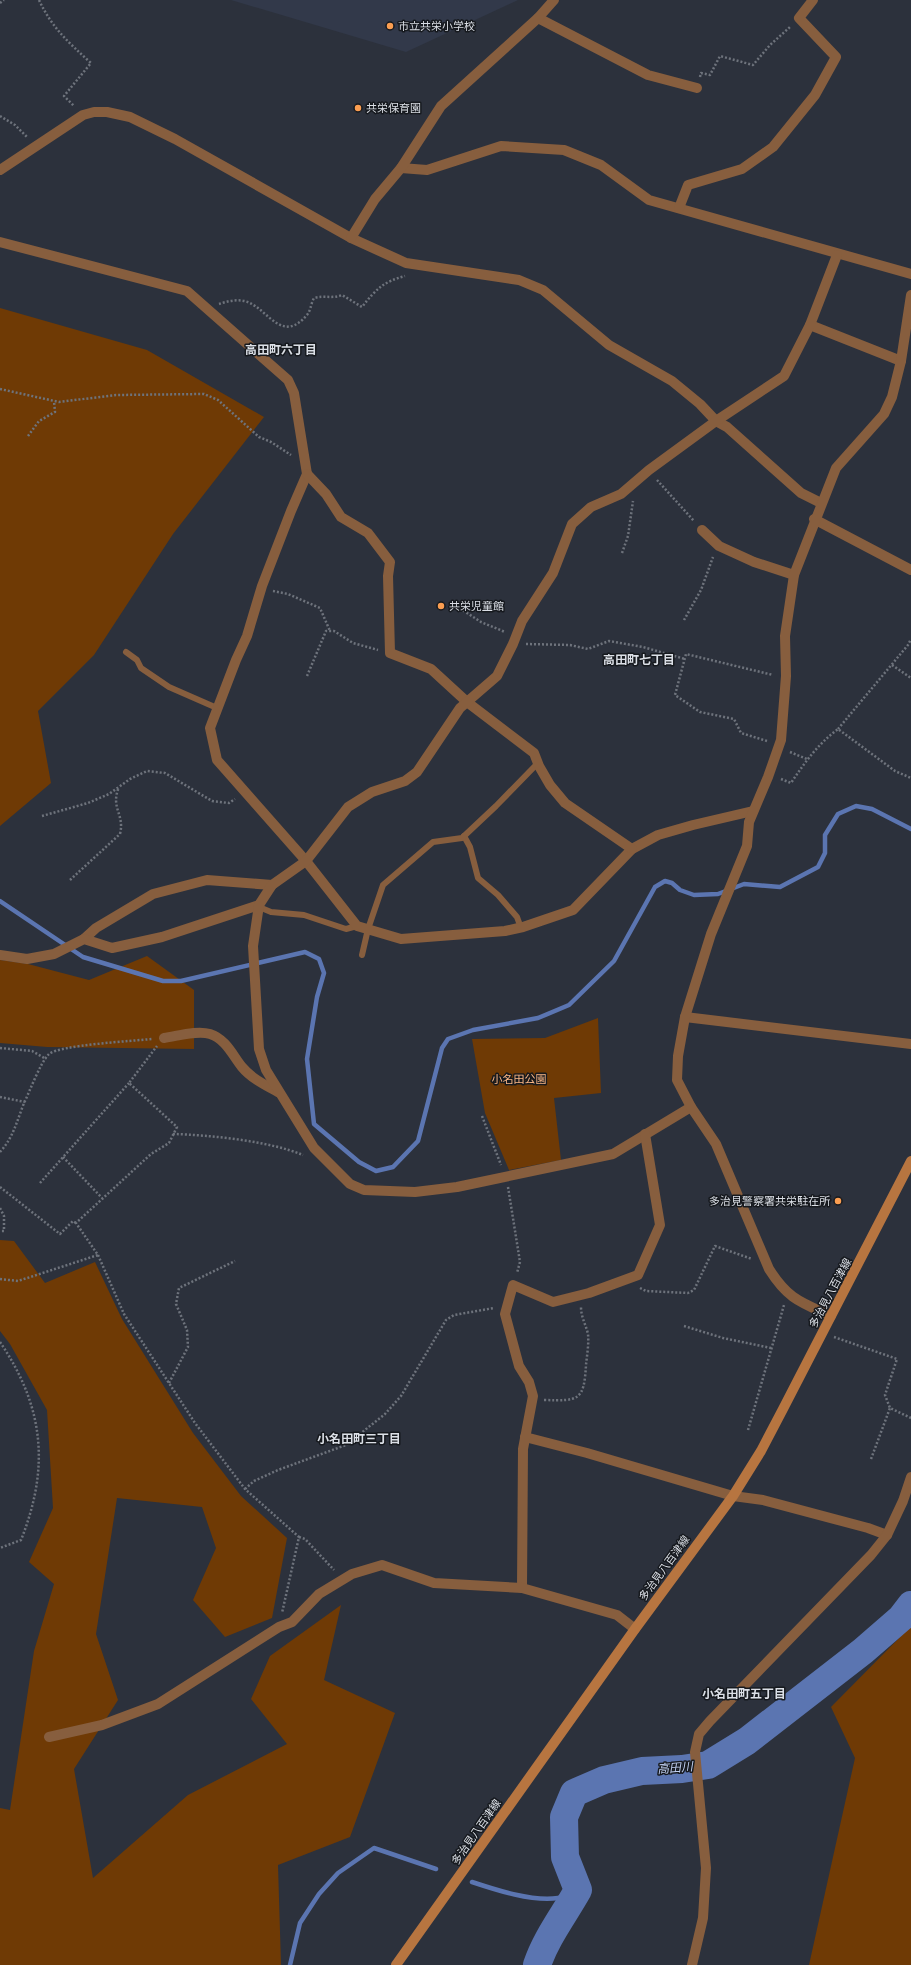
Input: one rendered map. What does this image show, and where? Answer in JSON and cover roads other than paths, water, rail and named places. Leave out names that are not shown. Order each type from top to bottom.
[{"type":"main road","name":"多治見八百津線","points":[[396,1965],[635,1629],[733,1496],[761,1451],[911,1161]]},
{"type":"street","points":[[351,238],[375,199],[401,168],[441,106],[538,18],[554,0]]},
{"type":"street","points":[[679,208],[688,185],[742,169],[773,148],[815,95],[836,57],[799,18],[813,0]]},
{"type":"street","points":[[538,18],[648,75],[697,88]]},
{"type":"street","points":[[0,170],[83,115],[94,112],[107,112],[130,117],[175,139],[351,238],[406,263],[519,280],[543,290],[609,344],[672,381],[700,404],[716,421],[727,427],[801,492],[821,503]]},
{"type":"street","points":[[401,168],[427,170],[502,146],[564,150],[601,165],[649,200],[838,255],[911,274]]},
{"type":"street","points":[[0,242],[187,291],[207,307],[288,380],[294,393],[307,470],[326,494],[341,517],[368,533],[390,562],[388,576],[390,653],[431,669],[467,702],[534,753],[550,785],[565,803],[632,848]]},
{"type":"street","points":[[691,1107],[613,1154],[457,1187],[415,1192],[364,1190],[350,1184],[314,1148],[278,1092],[266,1070],[259,1049],[254,954],[259,906],[272,885],[306,861],[348,807],[372,792],[405,781],[417,772],[460,708],[496,676],[515,640],[522,621],[553,573],[572,524],[591,507],[621,494],[649,470],[716,421],[784,376],[810,325],[838,255]]},
{"type":"street","points":[[831,1316],[795,1300],[780,1286],[766,1260],[716,1144],[691,1107],[677,1080],[678,1056],[685,1016],[711,934],[747,846],[749,822],[780,745],[786,676],[785,636],[794,576],[814,519],[836,468],[884,414],[892,397],[901,361],[911,295]]},
{"type":"street","points":[[810,325],[901,361]]},
{"type":"street","points":[[307,470],[262,586],[247,636],[210,728],[217,760],[306,861],[356,926],[402,939],[505,931],[521,928],[573,910],[632,848],[658,835],[753,811]]},
{"type":"street","points":[[814,519],[911,570]]},
{"type":"street","points":[[702,530],[717,544],[754,562],[794,576]]},
{"type":"street","points":[[0,955],[27,959],[58,952],[81,940],[96,928],[153,894],[208,880],[272,885]]},
{"type":"street","points":[[81,940],[112,948],[162,937],[259,906]]},
{"type":"street","points":[[685,1016],[911,1044]]},
{"type":"street","points":[[164,1038],[195,1033],[211,1034],[229,1047],[243,1068],[261,1083],[278,1092]]},
{"type":"street","points":[[522,1588],[523,1449],[533,1396],[529,1382],[519,1366],[507,1321],[506,1314],[513,1285],[553,1302],[582,1295],[638,1275],[660,1225],[645,1134]]},
{"type":"street","points":[[525,1437],[610,1459],[733,1496],[762,1500],[868,1528],[887,1535]]},
{"type":"street","points":[[692,1965],[703,1918],[706,1868],[695,1752],[699,1734],[852,1577],[887,1535],[903,1501],[911,1477]]},
{"type":"street","points":[[49,1737],[102,1725],[158,1704],[279,1627],[292,1622],[320,1594],[343,1579],[352,1574],[382,1565],[434,1583],[522,1588],[617,1615],[635,1629]]},
{"type":"lane","points":[[126,652],[137,660],[141,668],[169,687],[218,708]]},
{"type":"lane","points":[[362,955],[368,929],[383,885],[433,842],[464,836],[538,763]]},
{"type":"lane","points":[[464,836],[470,846],[478,878],[498,895],[517,917],[521,928]]},
{"type":"lane","points":[[259,906],[271,912],[304,915],[346,929],[356,926]]},
{"type":"waterway","points":[[0,901],[83,957],[163,981],[181,981],[305,952],[319,959],[324,973],[317,997],[307,1059],[314,1124],[359,1162],[376,1171],[393,1167],[418,1141],[442,1048],[448,1039],[473,1030],[538,1018],[569,1005],[614,961],[655,887],[665,881],[672,883],[680,890],[694,895],[718,894],[744,884],[780,887],[818,867],[825,853],[825,835],[838,814],[856,806],[872,809],[911,829]]},
{"type":"waterway","name":"高田川","points":[[537,1965],[550,1936],[578,1890],[565,1857],[564,1817],[574,1793],[604,1780],[642,1771],[682,1769],[708,1765],[747,1741],[863,1651],[901,1618],[911,1605]]},
{"type":"waterway","points":[[290,1965],[300,1923],[319,1894],[338,1873],[374,1848],[436,1869]]},
{"type":"waterway","points":[[472,1882],[526,1897],[548,1899],[565,1896],[578,1890]]},
{"type":"place","name":"市立共栄小学校","points":[[390,26]]},
{"type":"place","name":"共栄保育園","points":[[358,108]]},
{"type":"place","name":"共栄児童館","points":[[441,606]]},
{"type":"place","name":"多治見警察署共栄駐在所","points":[[838,1201]]},
{"type":"district","name":"高田町六丁目","points":[[281,350]]},
{"type":"district","name":"高田町七丁目","points":[[639,660]]},
{"type":"district","name":"小名田町三丁目","points":[[359,1439]]},
{"type":"district","name":"小名田町五丁目","points":[[744,1694]]},
{"type":"park label","name":"小名田公園","points":[[519,1079]]}]
